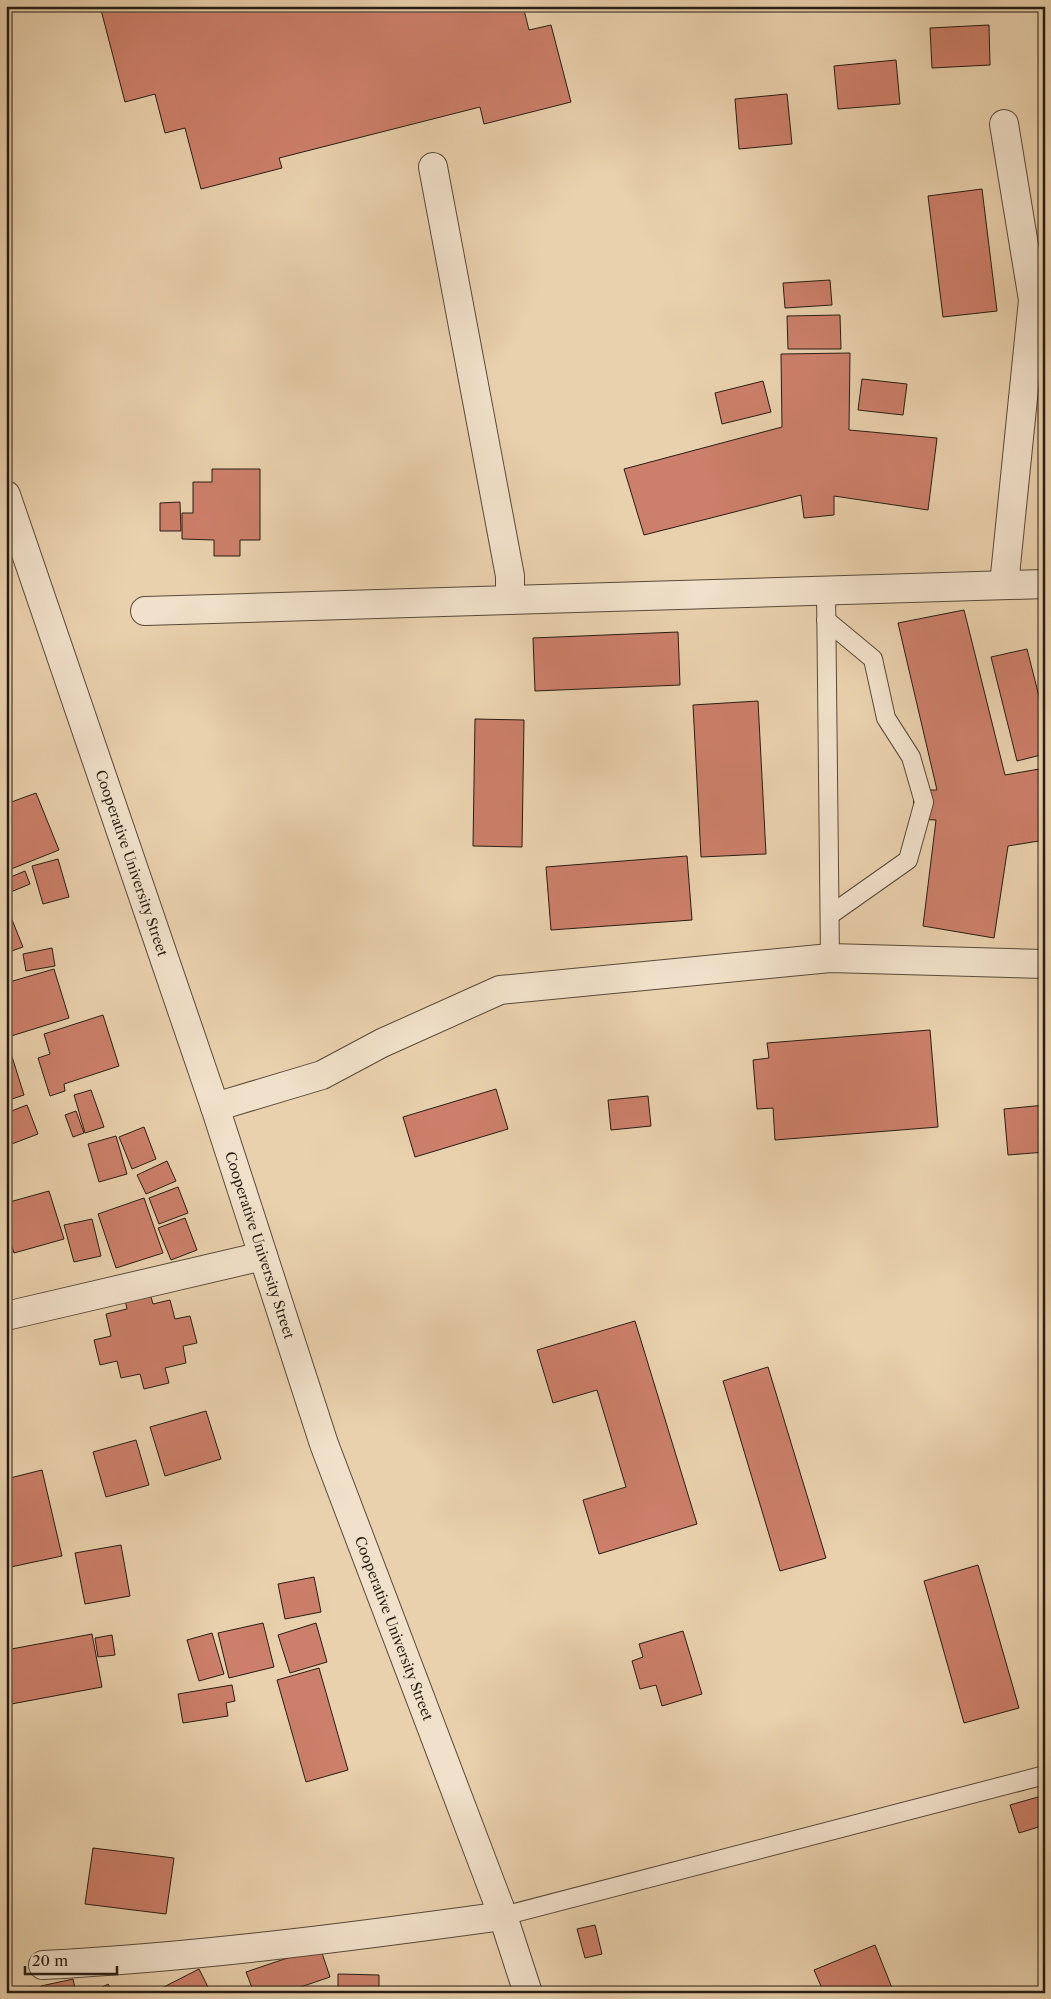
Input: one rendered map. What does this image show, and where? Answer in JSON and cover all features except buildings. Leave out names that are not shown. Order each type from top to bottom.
[{"type":"street","points":[[1004,124],[1033,300],[1004,585]]},
{"type":"street","points":[[433,167],[510,576],[510,600]]},
{"type":"street","name":"Cooperative University Street","points":[[6,495],[216,1106],[324,1444],[503,1916],[528,1993]]},
{"type":"street","points":[[144,612],[1045,584]]},
{"type":"street","points":[[216,1106],[322,1075],[382,1043],[500,990],[830,958],[1045,964]]},
{"type":"street","points":[[6,1316],[263,1256]]},
{"type":"street","points":[[43,1965],[323,1940],[503,1916]]},
{"type":"lane","points":[[826,590],[830,958]]},
{"type":"lane","points":[[826,620],[873,659],[886,718],[911,757],[924,802],[908,860],[830,915]]},
{"type":"lane","points":[[503,1916],[1045,1775]]}]
